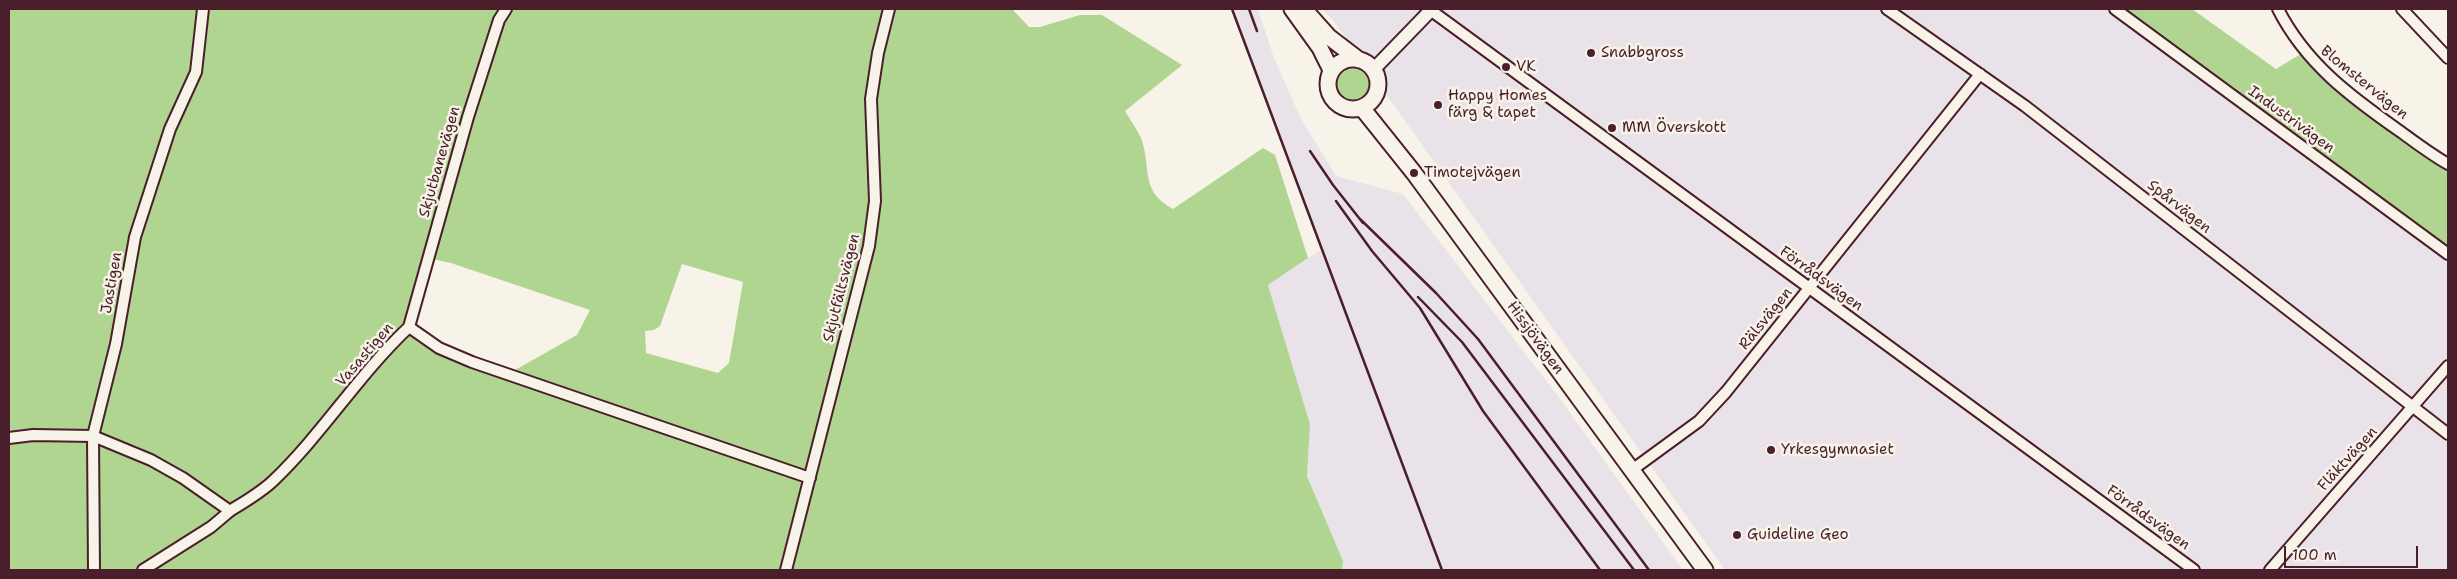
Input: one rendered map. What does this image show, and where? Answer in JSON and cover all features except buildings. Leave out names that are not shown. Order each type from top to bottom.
[{"type":"main road","points":[[1292,9],[1320,48],[1331,70],[1327,86],[1334,102],[1346,109],[1362,108],[1373,100],[1376,93],[1378,84],[1374,70],[1329,37],[1304,9]]},
{"type":"main road","points":[[1331,70],[1346,60],[1360,60]]},
{"type":"main road","name":"Hissjövägen","points":[[1362,108],[1420,181],[1705,570]]},
{"type":"street","name":"Jastigen","points":[[94,570],[93,436],[116,344],[135,237],[167,138],[196,72],[203,9]]},
{"type":"street","name":"Skjutbanevägen","points":[[409,327],[468,117],[499,20],[506,9]]},
{"type":"street","name":"Skjutfältsvägen","points":[[786,570],[864,268],[873,224],[875,201],[870,99],[878,53],[890,9]]},
{"type":"street","points":[[1374,70],[1431,9]]},
{"type":"street","name":"Förrådsvägen","points":[[1431,9],[2194,570]]},
{"type":"street","name":"Spårvägen","points":[[1887,9],[2025,106],[2448,434]]},
{"type":"street","name":"Industrivägen","points":[[2115,9],[2448,254]]},
{"type":"street","name":"Blomstervägen","points":[[2278,9],[2289,31],[2322,71],[2388,123],[2448,164]]},
{"type":"street","points":[[2402,9],[2448,58]]},
{"type":"street","name":"Rälsvägen","points":[[1632,470],[1699,421],[1726,392],[1980,74]]},
{"type":"street","name":"Vasastigen","points":[[143,570],[212,527],[230,511],[273,482],[335,413],[391,344],[409,327],[440,348],[472,362],[810,478]]},
{"type":"street","name":"Fläktvägen","points":[[2270,570],[2448,366]]},
{"type":"street","points":[[9,438],[32,435],[93,436],[151,460],[183,478],[230,511]]},
{"type":"shaded area","points":[[1231,9],[1258,9],[1274,58],[1301,119],[1336,176],[1403,194],[1557,395],[1683,570],[1342,570],[1343,561],[1307,475],[1310,424],[1268,285],[1322,249]]},
{"type":"shaded area","points":[[1321,9],[2126,9],[2448,241],[2448,570],[1725,570],[1333,20]]},
{"type":"green space","points":[[9,9],[1012,9],[1029,27],[1040,27],[1080,15],[1102,15],[1182,65],[1125,111],[1141,138],[1148,178],[1155,195],[1173,209],[1263,148],[1275,155],[1308,258],[1268,285],[1310,424],[1307,476],[1343,561],[1342,570],[9,570]],"holes":[[[428,258],[451,263],[590,310],[577,335],[508,374],[440,348],[409,327]],[[682,264],[743,282],[729,363],[718,373],[646,353],[645,331],[654,330],[660,326]]]},
{"type":"green space","points":[[2115,9],[2192,9],[2276,69],[2304,52],[2322,71],[2448,164],[2448,254]]},
{"type":"green space","points":[[1353,69],[1359,70],[1364,74],[1368,79],[1368,91],[1364,96],[1359,100],[1353,101],[1347,100],[1342,96],[1338,91],[1337,85],[1338,79],[1342,74],[1347,70]]},
{"type":"railway","points":[[1232,9],[1442,570]]},
{"type":"railway","points":[[1249,9],[1257,31]]},
{"type":"railway","points":[[1310,151],[1333,185],[1363,223]]},
{"type":"railway","points":[[1336,201],[1372,251],[1420,308],[1483,411],[1600,570]]},
{"type":"railway","points":[[1360,219],[1436,293],[1478,339],[1649,570]]},
{"type":"railway","points":[[1418,297],[1462,342],[1634,570]]},
{"type":"place","name":"Snabbgross","points":[[1591,53]]},
{"type":"place","name":"VK","points":[[1506,67]]},
{"type":"place","name":"Happy Homes färg & tapet","points":[[1438,105]]},
{"type":"place","name":"MM Överskott","points":[[1612,128]]},
{"type":"place","name":"Timotejvägen","points":[[1414,173]]},
{"type":"place","name":"Yrkesgymnasiet","points":[[1771,450]]},
{"type":"place","name":"Guideline Geo","points":[[1737,535]]}]
